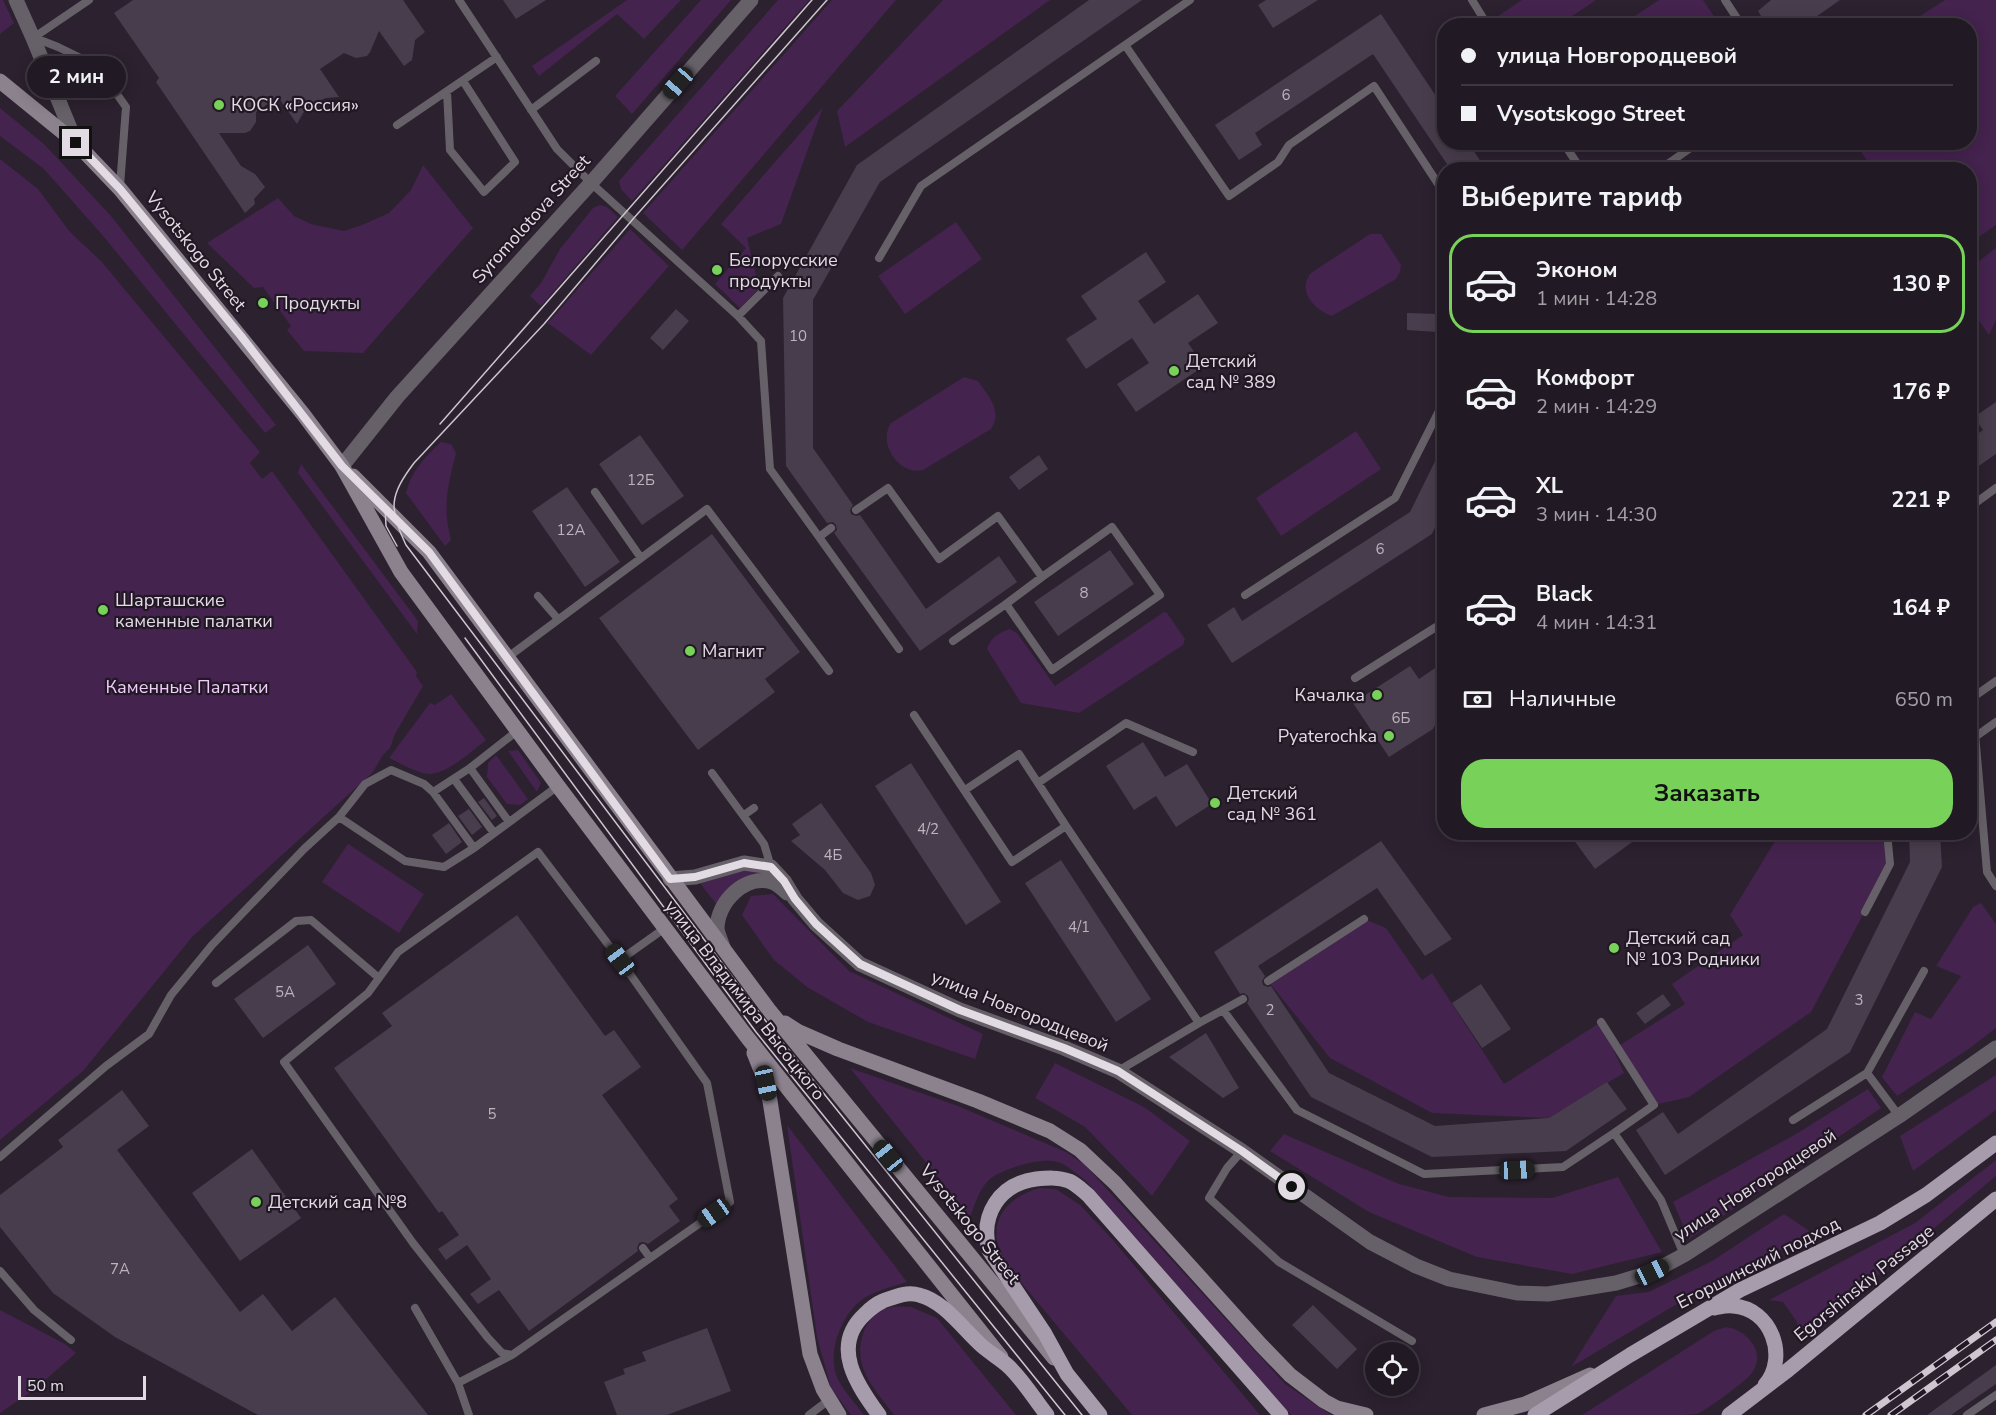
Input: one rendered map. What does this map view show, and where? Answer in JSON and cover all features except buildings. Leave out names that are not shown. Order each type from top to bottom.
[{"type":"main road","name":"Vysotskogo Street","points":[[0,81],[76,143],[120,189],[241,336],[342,466]]},
{"type":"main road","name":"улица Владимира Высоцкого","points":[[342,466],[429,552],[769,1010]]},
{"type":"main road","name":"улица Владимира Высоцкого","points":[[342,466],[401,572],[558,786],[747,1037],[1043,1410]]},
{"type":"main road","name":"Vysotskogo Street","points":[[769,1010],[1069,1377]]},
{"type":"main road","points":[[769,1010],[798,1032],[978,1101],[1050,1131],[1074,1146],[1115,1183],[1290,1375],[1330,1404],[1366,1415]]},
{"type":"main road","points":[[747,1037],[766,1083],[770,1101],[810,1353],[814,1368],[839,1415]]},
{"type":"main road","name":"Егоршинский подход","points":[[1536,1415],[1630,1355],[1740,1290],[1880,1223],[1926,1195],[1996,1143]]},
{"type":"main road","points":[[1100,1415],[1069,1377],[1045,1334],[989,1250],[986,1237],[989,1215],[995,1203],[1011,1188],[1031,1180],[1059,1179],[1079,1187],[1088,1195],[1281,1415]]},
{"type":"main road","name":"Egorshinskiy Passage","points":[[1755,1396],[1996,1199]]},
{"type":"main road","points":[[879,1415],[851,1370],[848,1345],[859,1319],[879,1303],[891,1298],[910,1293],[930,1299],[1007,1365]]},
{"type":"main road","points":[[1699,1314],[1714,1308],[1733,1306],[1753,1312],[1773,1335],[1776,1359],[1769,1380],[1755,1396],[1729,1415]]},
{"type":"main road","points":[[1484,1415],[1532,1401],[1630,1355]]},
{"type":"street","points":[[16,0],[76,143]]},
{"type":"street","name":"Syromolotova Street","points":[[342,466],[397,396],[591,183],[751,0]]},
{"type":"street","points":[[670,879],[695,877],[744,863],[771,867]]},
{"type":"street","name":"улица Новгородцевой","points":[[771,867],[816,924],[860,964],[960,1010],[1064,1048],[1118,1071],[1242,1151],[1370,1242],[1416,1266],[1449,1279],[1517,1293],[1548,1294],[1616,1283],[1652,1272],[1684,1255],[1899,1116],[1996,1048]]},
{"type":"street","name":"улица Новгородцевой","points":[[725,952],[717,928],[721,910],[738,889],[754,881],[773,883],[795,899]]},
{"type":"lane","points":[[33,38],[89,0]]},
{"type":"lane","points":[[459,0],[557,149],[591,183],[738,316],[761,341],[770,468],[899,649]]},
{"type":"lane","points":[[879,258],[921,186],[1190,0]]},
{"type":"lane","points":[[1472,0],[1483,18]]},
{"type":"lane","points":[[1725,0],[1737,18]]},
{"type":"lane","points":[[33,38],[97,66],[126,107],[120,189]]},
{"type":"lane","points":[[1125,45],[1229,196],[1278,162],[1289,145],[1374,86],[1437,182]]},
{"type":"lane","points":[[397,126],[496,57]]},
{"type":"lane","points":[[531,110],[596,61]]},
{"type":"lane","points":[[447,92],[450,150],[484,192],[515,162],[463,81]]},
{"type":"lane","points":[[1670,162],[1688,150]]},
{"type":"lane","points":[[738,316],[777,276]]},
{"type":"lane","points":[[1245,595],[1395,498],[1437,415]]},
{"type":"lane","points":[[856,510],[888,488],[939,559],[998,516],[1042,577]]},
{"type":"lane","points":[[1977,502],[1996,489]]},
{"type":"lane","points":[[595,492],[641,558]]},
{"type":"lane","points":[[508,657],[707,508],[829,670]]},
{"type":"lane","points":[[953,642],[1112,527],[1160,595],[1052,670],[1006,604]]},
{"type":"lane","points":[[819,537],[831,528]]},
{"type":"lane","points":[[538,596],[558,619]]},
{"type":"lane","points":[[1355,678],[1437,627]]},
{"type":"lane","points":[[1977,694],[1996,681]]},
{"type":"lane","points":[[914,715],[1012,861],[1066,826]]},
{"type":"lane","points":[[1977,736],[1996,722]]},
{"type":"lane","points":[[1038,783],[1126,723],[1193,752]]},
{"type":"lane","points":[[433,792],[470,768],[518,731]]},
{"type":"lane","points":[[1977,746],[1987,872],[1996,886]]},
{"type":"lane","points":[[965,790],[1019,754],[1199,1023]]},
{"type":"lane","points":[[470,768],[509,822]]},
{"type":"lane","points":[[0,1157],[106,1066],[149,1034],[171,995],[212,945],[304,849],[339,817],[365,784],[391,770],[424,784],[433,792],[474,848]]},
{"type":"lane","points":[[712,773],[764,844],[771,867]]},
{"type":"lane","points":[[454,778],[494,833]]},
{"type":"lane","points":[[339,817],[405,861],[444,867],[474,848],[558,786]]},
{"type":"lane","points":[[744,815],[753,808]]},
{"type":"lane","points":[[1865,912],[1890,864],[1888,840]]},
{"type":"lane","points":[[458,1383],[512,1355],[730,1202],[707,1083],[620,960],[538,852],[398,952],[368,993],[284,1062],[414,1243],[488,1338],[502,1353],[512,1355]]},
{"type":"lane","points":[[1268,981],[1364,919]]},
{"type":"lane","points":[[216,983],[296,921],[311,920],[379,978]]},
{"type":"lane","points":[[620,960],[665,928]]},
{"type":"lane","points":[[1793,1120],[1867,1073],[1924,971]]},
{"type":"lane","points":[[1118,1071],[1243,999]]},
{"type":"lane","points":[[1223,1010],[1297,1110],[1424,1174],[1563,1167],[1654,1106],[1601,1022]]},
{"type":"lane","points":[[1867,1073],[1899,1116]]},
{"type":"lane","points":[[1614,1132],[1661,1200],[1684,1255]]},
{"type":"lane","points":[[1242,1151],[1227,1168],[1209,1198],[1279,1262],[1412,1341]]},
{"type":"lane","points":[[643,1248],[650,1258]]},
{"type":"lane","points":[[0,1271],[34,1310],[71,1341]]},
{"type":"lane","points":[[415,1308],[458,1383],[469,1415]]},
{"type":"lane","points":[[1967,1415],[1996,1395]]},
{"type":"lane","points":[[809,1415],[829,1400]]},
{"type":"green space","points":[[0,0],[3,0],[14,23],[0,34]]},
{"type":"green space","points":[[627,0],[681,0],[644,39],[617,14],[539,76],[532,66]]},
{"type":"green space","points":[[701,0],[731,0],[632,114],[615,96]]},
{"type":"green space","points":[[778,0],[809,0],[632,201],[621,189],[619,181]]},
{"type":"green space","points":[[832,0],[896,0],[682,250],[643,213]]},
{"type":"green space","points":[[943,0],[1050,0],[845,147],[837,111]]},
{"type":"green space","points":[[1522,0],[1596,0],[1569,18],[1495,18]]},
{"type":"green space","points":[[1659,0],[1703,0],[1715,18],[1632,18]]},
{"type":"green space","points":[[1945,0],[1996,0],[1996,225],[1977,238],[1977,162],[1868,162],[1860,150],[1977,150],[1977,18],[1917,18]]},
{"type":"green space","points":[[823,107],[781,224],[747,238],[759,288],[740,308],[715,284],[746,248],[721,224]]},
{"type":"green space","points":[[0,108],[44,144],[111,216],[276,425],[265,433],[104,237],[44,169],[0,136]]},
{"type":"green space","name":"Каменные Палатки","points":[[0,159],[38,189],[70,232],[101,261],[260,452],[250,463],[262,479],[272,471],[417,672],[416,676],[423,686],[395,734],[390,748],[372,773],[193,936],[83,1071],[0,1140]]},
{"type":"green space","points":[[423,165],[473,228],[363,353],[304,351],[287,330],[291,326],[263,287],[254,288],[207,243],[278,198],[294,216],[311,224],[344,231],[362,225],[389,213],[411,190]]},
{"type":"green space","points":[[600,205],[607,207],[618,217],[541,306],[530,296],[541,283],[560,249],[593,208]]},
{"type":"green space","points":[[956,222],[982,259],[905,314],[878,276]]},
{"type":"green space","points":[[630,229],[669,266],[591,355],[548,323]]},
{"type":"green space","points":[[1370,234],[1381,234],[1401,265],[1396,279],[1332,316],[1319,309],[1307,293],[1307,280],[1311,273]]},
{"type":"green space","points":[[1996,248],[1996,320],[1989,335],[1977,318],[1977,263]]},
{"type":"green space","points":[[964,377],[978,381],[990,398],[996,416],[991,429],[923,470],[914,471],[906,468],[893,456],[889,448],[887,431],[891,423]]},
{"type":"green space","points":[[1356,431],[1381,469],[1281,536],[1256,498]]},
{"type":"green space","points":[[441,442],[451,444],[456,453],[447,506],[451,540],[445,546],[406,493],[415,471]]},
{"type":"green space","points":[[301,464],[418,621],[417,634],[298,473]]},
{"type":"green space","points":[[1164,612],[1185,639],[1183,645],[1079,713],[1021,703],[987,649],[993,639],[1002,632],[1009,629],[1017,633],[1055,686]]},
{"type":"green space","points":[[451,694],[486,740],[459,761],[436,773],[419,772],[389,758],[430,703],[435,705]]},
{"type":"green space","points":[[518,750],[541,783],[537,792],[508,751]]},
{"type":"green space","points":[[496,755],[528,799],[520,805],[507,804],[487,777],[488,763]]},
{"type":"green space","points":[[1776,840],[1888,840],[1890,864],[1811,1012],[1689,1097],[1654,1105],[1617,1047],[1685,1004],[1672,984],[1743,935],[1730,915]]},
{"type":"green space","points":[[348,844],[424,894],[399,933],[322,882]]},
{"type":"green space","points":[[761,864],[763,881],[721,910],[695,877]]},
{"type":"green space","points":[[773,894],[849,971],[983,1034],[975,1059],[868,1022],[807,987],[774,960],[742,915],[751,896]]},
{"type":"green space","points":[[1981,903],[1996,924],[1996,1028],[1897,1096],[1882,1077],[1915,1012],[1931,1019],[1961,976],[1936,966],[1973,907]]},
{"type":"green space","points":[[1364,919],[1386,928],[1422,980],[1432,973],[1504,1084],[1601,1022],[1624,1073],[1549,1118],[1432,1113],[1330,1058],[1268,981]]},
{"type":"green space","points":[[1055,1063],[1144,1107],[1190,1141],[1152,1196],[1085,1127],[1035,1098]]},
{"type":"green space","points":[[850,1068],[958,1106],[1066,1152],[1084,1164],[1285,1384],[1331,1415],[1291,1415],[1085,1180],[1064,1165],[1041,1161],[1012,1168],[996,1175],[983,1187],[970,1217]]},
{"type":"green space","points":[[1996,1075],[1996,1110],[1913,1171],[1900,1136]]},
{"type":"green space","points":[[1868,1089],[1881,1108],[1689,1239],[1673,1202],[1796,1134]]},
{"type":"green space","points":[[787,1125],[907,1282],[877,1292],[860,1301],[847,1316],[838,1336],[834,1368],[837,1377],[864,1415],[851,1415],[831,1388],[817,1337]]},
{"type":"green space","points":[[1284,1134],[1399,1184],[1449,1197],[1552,1198],[1618,1177],[1662,1252],[1572,1274],[1477,1257],[1369,1212],[1270,1151]]},
{"type":"green space","points":[[1996,1160],[1996,1176],[1799,1342],[1797,1322],[1783,1302],[1769,1300],[1915,1223]]},
{"type":"green space","points":[[1040,1188],[1056,1189],[1080,1205],[1112,1239],[1260,1415],[1132,1415],[1018,1279],[1000,1251],[996,1231],[1002,1213],[1022,1195]]},
{"type":"green space","points":[[1784,1214],[1814,1234],[1719,1279],[1571,1367],[1616,1296],[1649,1292],[1712,1261]]},
{"type":"green space","points":[[894,1307],[911,1307],[937,1318],[1016,1415],[894,1415],[869,1380],[863,1368],[860,1349],[864,1330],[875,1315]]},
{"type":"green space","points":[[0,1310],[65,1344],[76,1353],[35,1389],[0,1413]]},
{"type":"green space","points":[[1726,1327],[1741,1332],[1753,1343],[1757,1357],[1756,1365],[1752,1373],[1742,1382],[1702,1411],[1697,1414],[1684,1415],[1582,1415],[1714,1331]]},
{"type":"tram line","points":[[440,424],[812,0]]},
{"type":"tram line","points":[[827,0],[633,219],[544,324],[414,463],[396,493],[394,511],[406,545],[768,1024],[1082,1415]]},
{"type":"tram line","points":[[385,507],[386,526],[397,546]]},
{"type":"tram line","points":[[465,638],[756,1032],[1065,1415]]},
{"type":"railway","points":[[1866,1415],[1996,1322]]},
{"type":"railway","points":[[1891,1415],[1996,1340]]},
{"type":"place","name":"КОСК «Россия»","points":[[219,105]]},
{"type":"place","name":"Белорусские продукты","points":[[717,270]]},
{"type":"place","name":"Продукты","points":[[263,303]]},
{"type":"place","name":"Детский сад № 389","points":[[1174,371]]},
{"type":"place","name":"Шарташские каменные палатки","points":[[103,610]]},
{"type":"place","name":"Магнит","points":[[690,651]]},
{"type":"place","name":"Качалка","points":[[1377,695]]},
{"type":"place","name":"Pyaterochka","points":[[1389,736]]},
{"type":"place","name":"Детский сад № 361","points":[[1215,803]]},
{"type":"place","name":"Детский сад № 103 Родники","points":[[1614,948]]},
{"type":"place","name":"Детский сад №8","points":[[256,1202]]},
{"type":"route","points":[[76,143],[120,189],[241,336],[342,466],[429,552],[670,879],[695,877],[744,863],[771,867],[816,924],[860,964],[960,1010],[1064,1048],[1118,1071],[1242,1151],[1292,1187]]}]
